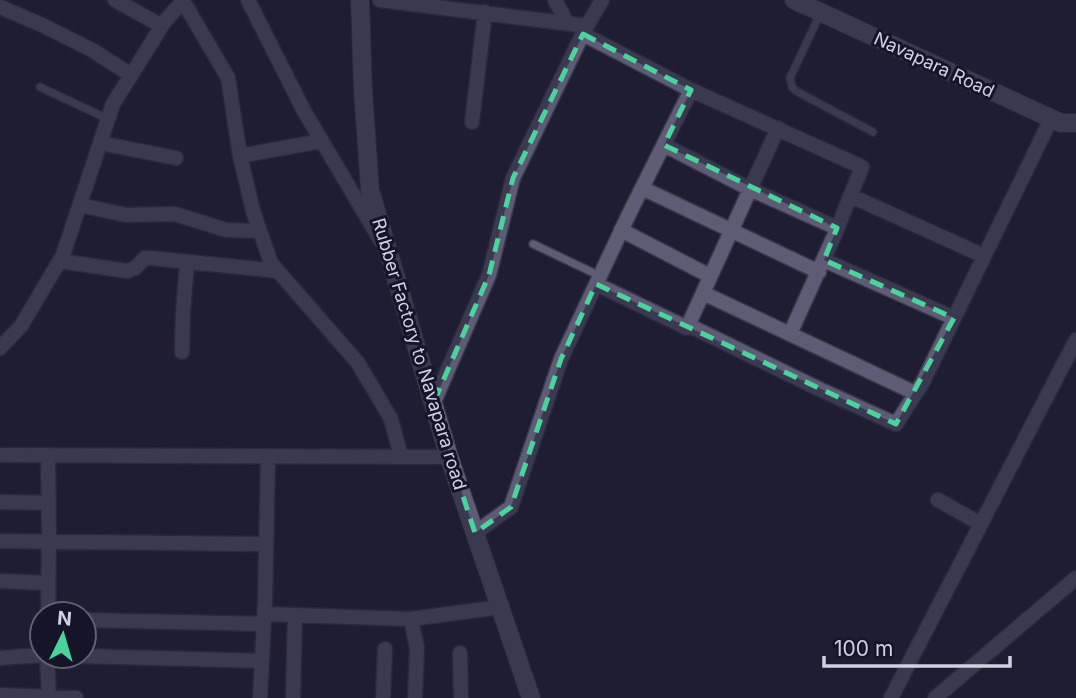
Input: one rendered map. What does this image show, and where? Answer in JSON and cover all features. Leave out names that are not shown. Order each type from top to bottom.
[{"type":"street","points":[[116,0],[162,26]]},
{"type":"street","points":[[248,0],[304,111],[389,254]]},
{"type":"street","name":"Rubber Factory to Navapara road","points":[[360,0],[370,190],[449,457],[531,698]]},
{"type":"street","points":[[380,0],[567,23],[585,30],[691,90],[863,166],[790,334]]},
{"type":"street","points":[[555,0],[567,23]]},
{"type":"street","points":[[433,404],[489,275],[513,178],[602,0]]},
{"type":"street","name":"Navapara Road","points":[[794,0],[1051,119],[1061,123],[1076,123]]},
{"type":"street","points":[[0,348],[21,326],[60,261],[113,104],[179,3],[228,78],[240,156],[253,211],[271,263],[358,363],[391,419],[401,457]]},
{"type":"street","points":[[0,7],[92,50],[131,75]]},
{"type":"street","points":[[472,122],[485,12]]},
{"type":"street","points":[[475,533],[510,507],[561,359],[621,230],[691,90]]},
{"type":"street","points":[[688,325],[896,424],[954,318],[1051,119]]},
{"type":"street","points":[[598,280],[687,328],[778,128]]},
{"type":"street","points":[[240,156],[321,141]]},
{"type":"street","points":[[100,143],[176,158]]},
{"type":"street","points":[[664,145],[750,189],[837,228]]},
{"type":"street","points":[[642,188],[731,230],[954,318]]},
{"type":"street","points":[[850,196],[984,256]]},
{"type":"street","points":[[80,205],[126,215],[176,214],[226,230],[260,232]]},
{"type":"street","points":[[621,230],[710,276]]},
{"type":"street","points":[[60,261],[127,271],[135,268],[145,258],[278,271]]},
{"type":"street","points":[[182,352],[187,263]]},
{"type":"street","points":[[703,293],[915,393]]},
{"type":"street","points":[[896,696],[1076,340]]},
{"type":"street","points":[[0,455],[449,457]]},
{"type":"street","points":[[47,455],[48,600]]},
{"type":"street","points":[[260,698],[268,456]]},
{"type":"street","points":[[938,500],[981,524]]},
{"type":"street","points":[[0,502],[48,503]]},
{"type":"street","points":[[0,541],[266,544]]},
{"type":"street","points":[[935,698],[1076,578]]},
{"type":"street","points":[[0,581],[48,583]]},
{"type":"street","points":[[98,620],[264,619],[295,615],[411,619],[500,607]]},
{"type":"street","points":[[293,698],[295,615]]},
{"type":"street","points":[[411,619],[417,648],[415,698]]},
{"type":"street","points":[[383,698],[386,649]]},
{"type":"street","points":[[460,653],[461,698]]},
{"type":"street","points":[[0,658],[28,657]]},
{"type":"street","points":[[98,657],[262,661]]},
{"type":"street","points":[[46,670],[49,698]]},
{"type":"street","points":[[0,695],[76,698]]},
{"type":"lane","points":[[821,12],[790,78],[792,87],[873,132]]},
{"type":"lane","points":[[40,87],[108,119]]},
{"type":"lane","points":[[533,244],[598,280]]},
{"type":"highlighted area","points":[[583,34],[691,90],[664,145],[837,228],[824,260],[954,318],[896,424],[596,284],[561,359],[511,507],[475,533],[433,404],[489,275],[513,178]]}]
